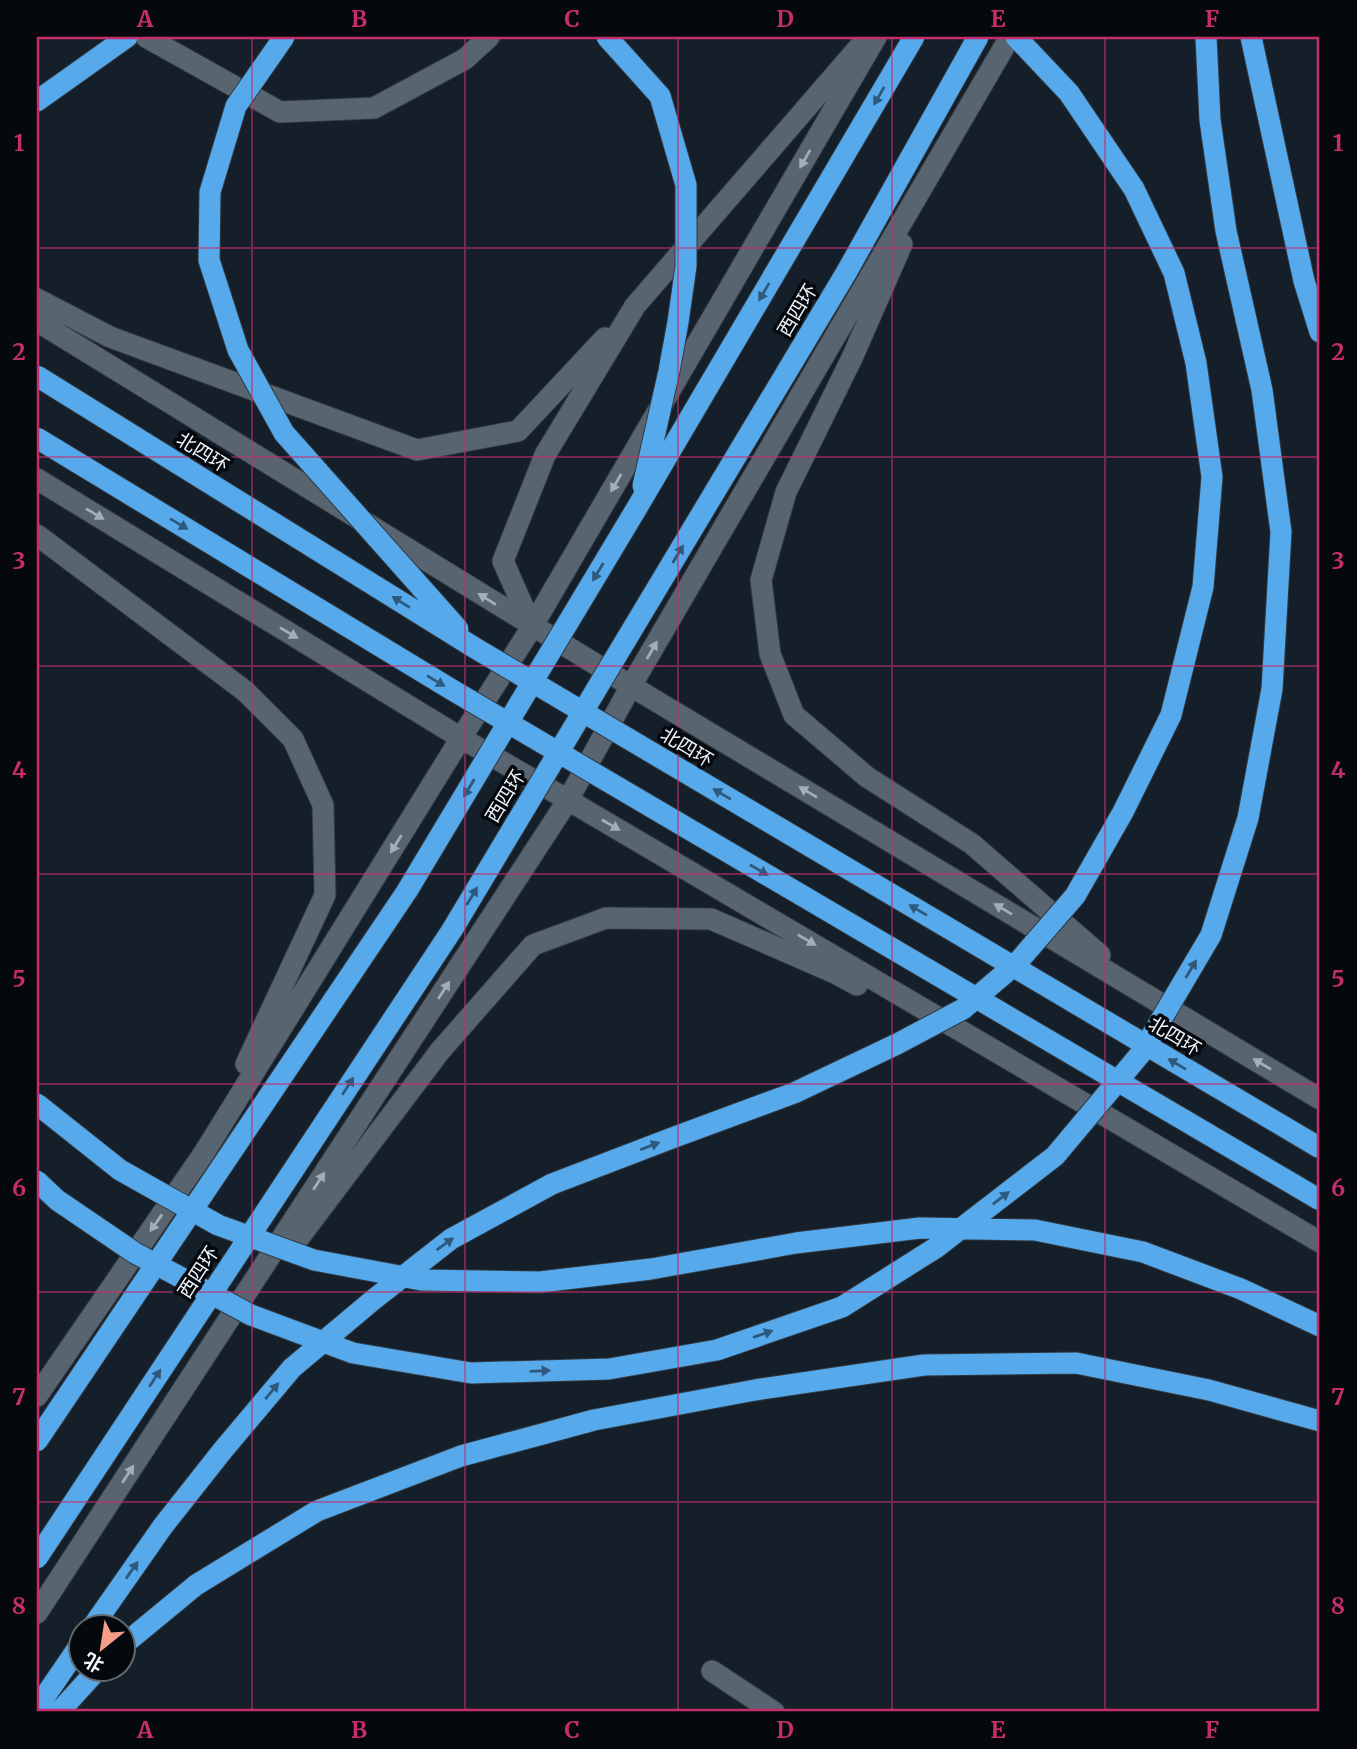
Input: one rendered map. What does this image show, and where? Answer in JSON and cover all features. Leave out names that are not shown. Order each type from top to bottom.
[{"type":"highway","points":[[37,101],[127,37]]},
{"type":"highway","points":[[284,37],[236,106],[210,192],[209,260],[238,350],[284,433],[475,648]]},
{"type":"highway","points":[[607,37],[660,96],[687,185],[686,266],[680,311],[638,506]]},
{"type":"highway","name":"西四环","points":[[37,1441],[407,891],[914,37]]},
{"type":"highway","name":"西四环","points":[[37,1558],[452,930],[846,273],[978,37]]},
{"type":"highway","points":[[103,1612],[163,1525],[292,1368],[373,1300],[451,1239],[552,1184],[794,1093],[963,1009],[1017,963],[1075,895],[1124,812],[1171,715],[1203,587],[1212,477],[1196,363],[1174,273],[1134,189],[1069,93],[1016,37]]},
{"type":"highway","points":[[37,1181],[57,1200],[135,1253],[251,1315],[353,1353],[471,1374],[609,1369],[690,1355],[717,1350],[842,1307],[937,1247],[1055,1156],[1142,1052],[1211,935],[1248,818],[1272,689],[1281,532],[1262,390],[1226,230],[1210,120],[1206,37]]},
{"type":"highway","points":[[1251,37],[1304,281],[1320,332]]},
{"type":"highway","name":"北四环","points":[[37,376],[475,648],[1320,1148]]},
{"type":"highway","points":[[37,438],[454,691],[1320,1200]]},
{"type":"highway","points":[[37,1104],[120,1170],[218,1225],[314,1260],[421,1280],[540,1282],[651,1269],[796,1243],[920,1228],[1035,1230],[1143,1252],[1241,1289],[1320,1326]]},
{"type":"highway","points":[[136,1634],[196,1585],[317,1511],[461,1456],[594,1420],[741,1392],[924,1365],[1076,1363],[1209,1390],[1320,1421]]},
{"type":"highway","points":[[37,1708],[66,1666]]},
{"type":"highway","points":[[59,1712],[86,1682]]},
{"type":"street","points":[[146,37],[280,112],[374,108],[465,59],[489,37]]},
{"type":"street","points":[[37,299],[110,337],[417,450],[518,431],[635,306],[868,37]]},
{"type":"street","points":[[37,1396],[204,1153],[532,627],[876,37]]},
{"type":"street","points":[[37,1613],[568,800],[631,687],[1010,37]]},
{"type":"street","points":[[942,154],[852,358],[786,492],[761,580],[770,654],[794,715],[867,777],[971,844],[1144,993]]},
{"type":"street","points":[[532,627],[503,561],[545,455],[635,306]]},
{"type":"street","points":[[37,321],[532,627],[1320,1099]]},
{"type":"street","points":[[37,479],[461,738],[1320,1242]]},
{"type":"street","points":[[37,535],[245,691],[292,739],[323,805],[325,895],[204,1153]]},
{"type":"street","points":[[176,1401],[440,1051],[533,945],[606,918],[711,919],[835,973],[1051,1084]]},
{"type":"street","points":[[712,1671],[775,1712]]}]
